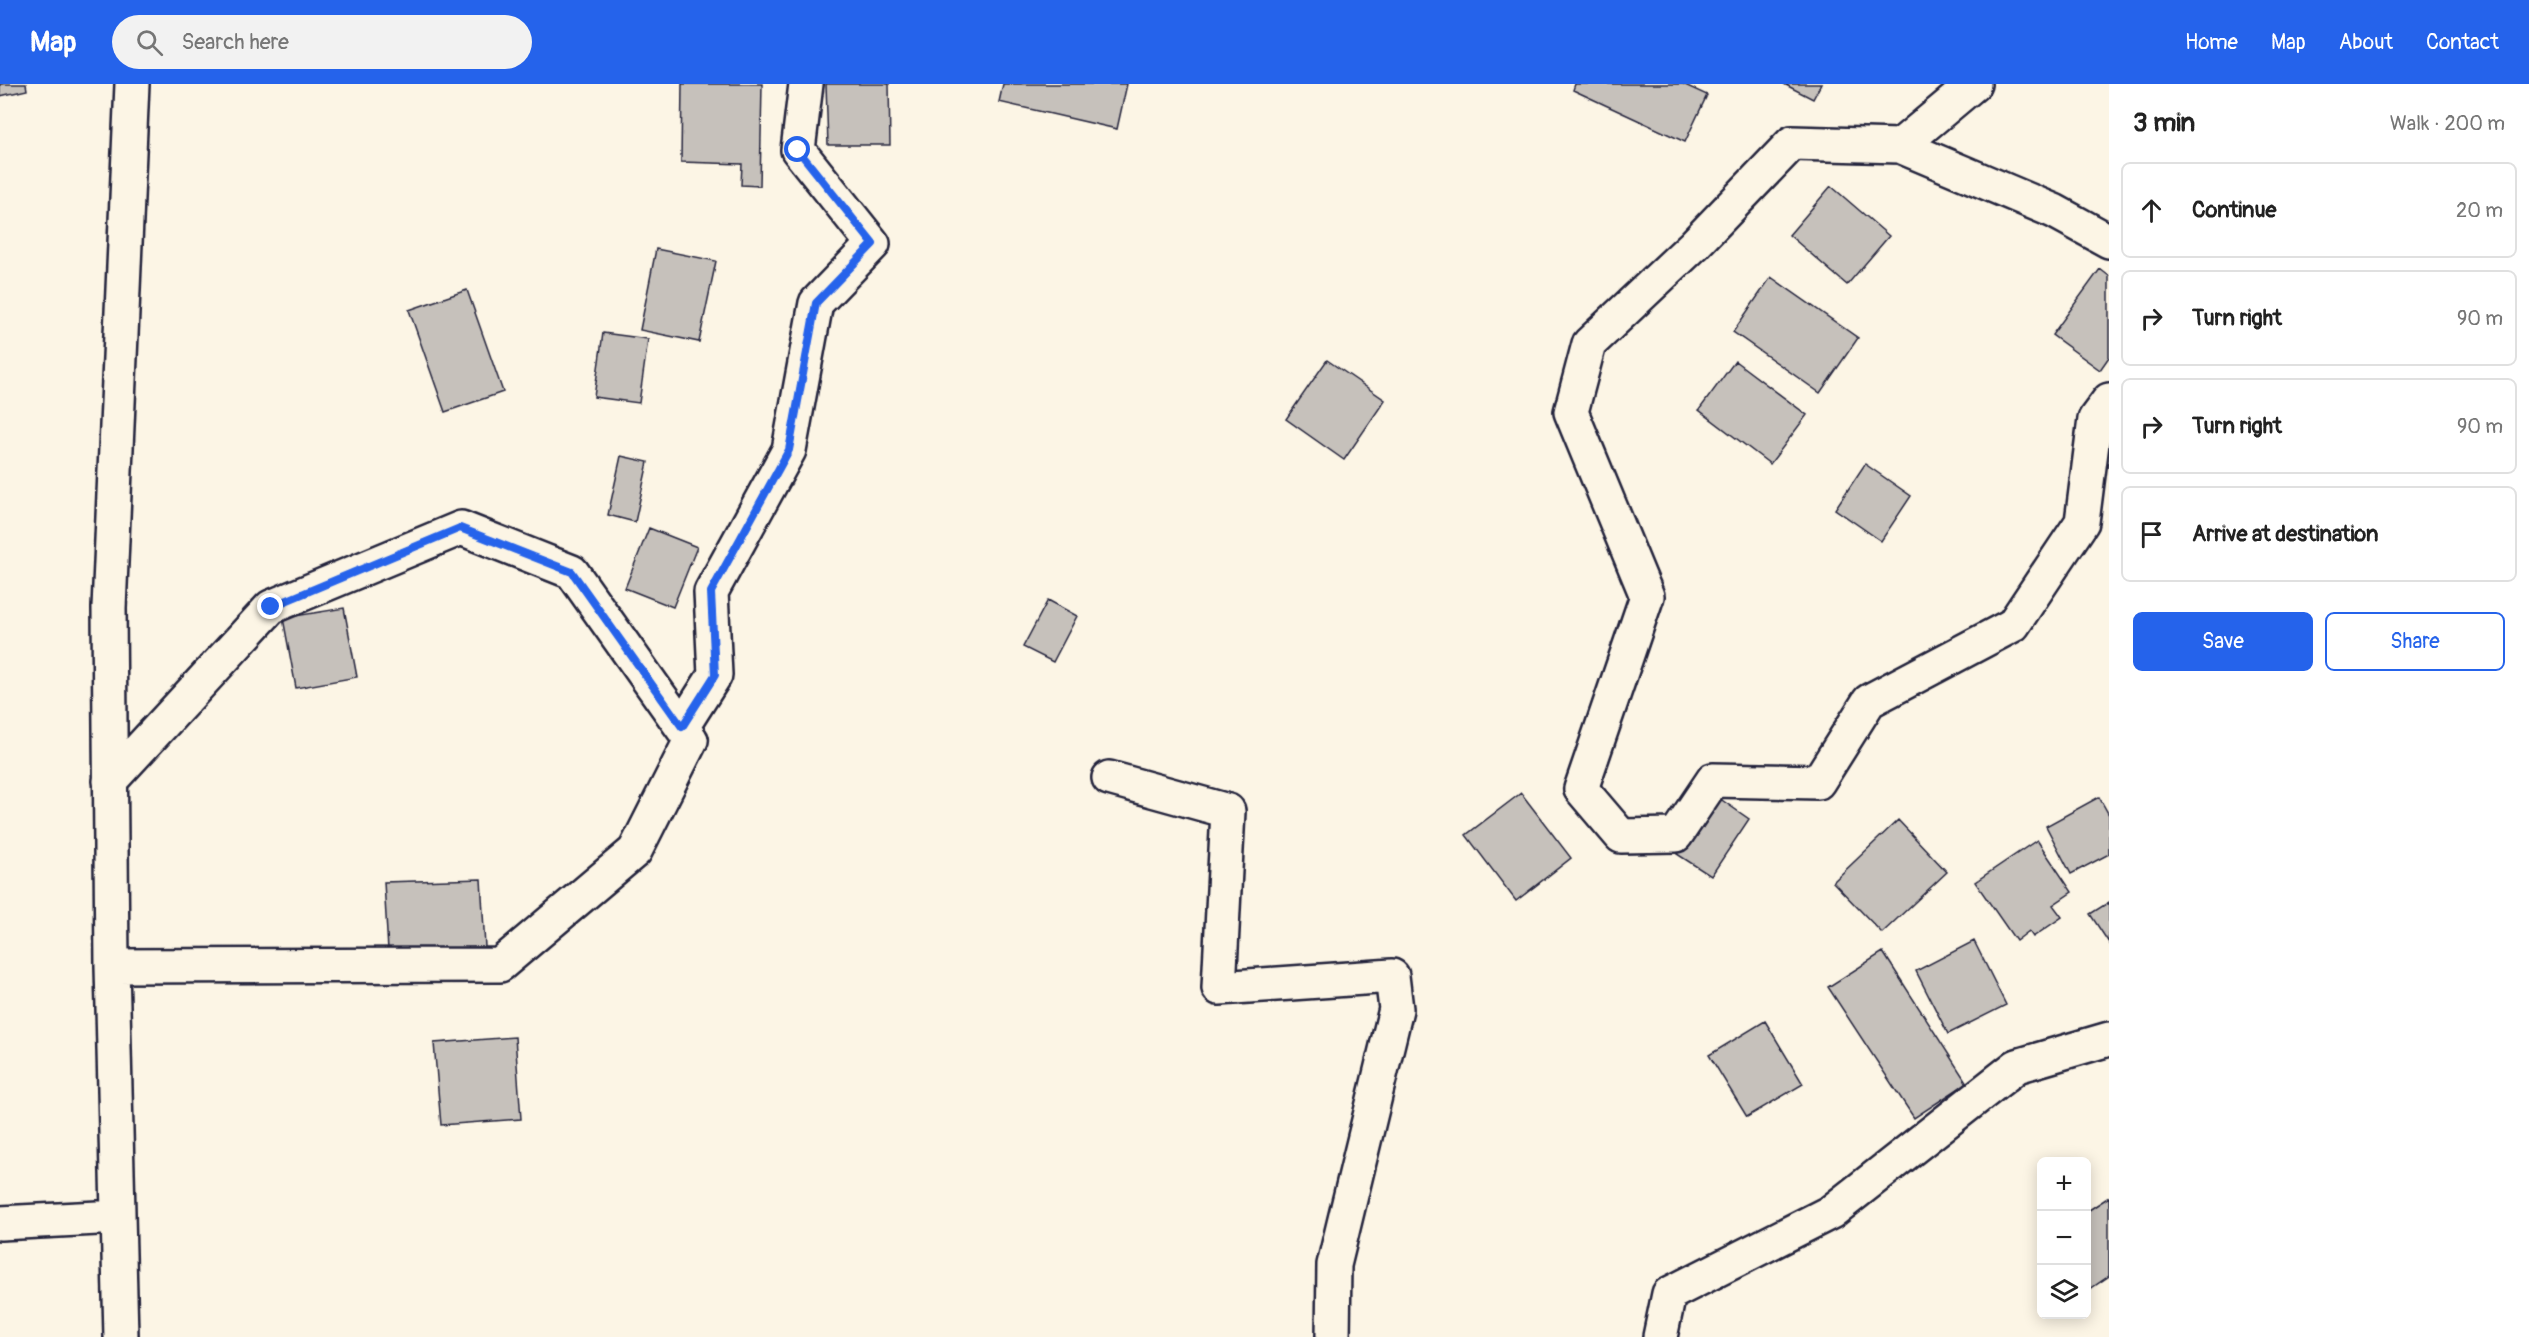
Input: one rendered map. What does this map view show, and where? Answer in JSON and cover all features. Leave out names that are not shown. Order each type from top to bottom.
[{"type":"street","points":[[120,1337],[112,966],[109,608],[132,84]]},
{"type":"street","points":[[682,727],[715,675],[711,592],[789,450],[816,303],[873,244],[798,150],[806,84]]},
{"type":"street","points":[[1900,146],[1974,84]]},
{"type":"street","points":[[2109,241],[2054,211],[1900,146],[1792,143],[1694,245],[1589,344],[1570,412],[1647,596],[1581,789],[1621,836],[1676,835],[1713,780],[1818,782],[1869,701],[2013,625],[2082,522],[2095,419],[2109,400]]},
{"type":"street","points":[[110,781],[271,607],[460,528],[572,572],[691,740],[635,851],[500,965],[112,966]]},
{"type":"street","points":[[1109,778],[1228,811],[1219,988],[1392,976],[1396,1009],[1334,1265],[1333,1337]]},
{"type":"street","points":[[1660,1337],[1669,1294],[1831,1212],[2017,1066],[2109,1039]]},
{"type":"street","points":[[0,1223],[118,1217]]},
{"type":"building","points":[[0,84],[26,84],[27,90],[0,96]]},
{"type":"building","points":[[682,84],[762,84],[760,186],[741,185],[742,164],[681,162]]},
{"type":"building","points":[[826,84],[889,84],[890,145],[828,145]]},
{"type":"building","points":[[1003,84],[1127,84],[1117,129],[999,102]]},
{"type":"building","points":[[1575,84],[1683,84],[1707,95],[1685,142],[1573,90]]},
{"type":"building","points":[[1784,84],[1821,84],[1813,99]]},
{"type":"building","points":[[1831,186],[1889,236],[1847,285],[1789,235]]},
{"type":"building","points":[[656,249],[716,261],[699,342],[640,330]]},
{"type":"building","points":[[2100,269],[2109,276],[2109,357],[2100,370],[2052,335]]},
{"type":"building","points":[[1771,277],[1858,338],[1820,393],[1733,332]]},
{"type":"building","points":[[467,290],[503,392],[445,412],[409,310]]},
{"type":"building","points":[[603,333],[648,339],[639,403],[594,397]]},
{"type":"building","points":[[1327,360],[1385,400],[1344,460],[1286,419]]},
{"type":"building","points":[[1735,361],[1807,415],[1770,464],[1699,410]]},
{"type":"building","points":[[621,456],[648,462],[635,522],[608,515]]},
{"type":"building","points":[[1865,464],[1911,496],[1881,541],[1835,509]]},
{"type":"building","points":[[649,528],[697,547],[673,607],[625,588]]},
{"type":"building","points":[[1048,600],[1077,616],[1053,662],[1023,647]]},
{"type":"building","points":[[344,608],[357,677],[296,688],[283,618]]},
{"type":"building","points":[[1521,793],[1571,858],[1516,901],[1466,835]]},
{"type":"building","points":[[1716,796],[1749,819],[1711,876],[1677,854]]},
{"type":"building","points":[[2099,797],[2109,815],[2109,854],[2071,874],[2046,826]]},
{"type":"building","points":[[1898,820],[1947,872],[1882,933],[1833,882]]},
{"type":"building","points":[[2037,840],[2072,892],[2053,905],[2062,917],[2033,937],[2029,931],[2016,941],[1975,882]]},
{"type":"building","points":[[481,879],[485,947],[388,950],[384,882]]},
{"type":"building","points":[[2109,902],[2109,943],[2090,914]]},
{"type":"building","points":[[1974,941],[2006,1005],[1948,1034],[1916,971]]},
{"type":"building","points":[[1883,952],[1967,1083],[1914,1118],[1828,987]]},
{"type":"building","points":[[1765,1021],[1803,1084],[1747,1117],[1709,1055]]},
{"type":"building","points":[[515,1037],[521,1119],[441,1125],[434,1043]]},
{"type":"building","points":[[2109,1197],[2109,1276],[2091,1288],[2091,1211]]},
{"type":"route","points":[[271,607],[460,528],[572,572],[682,727],[715,675],[711,592],[789,450],[816,303],[873,244],[798,150]]}]
